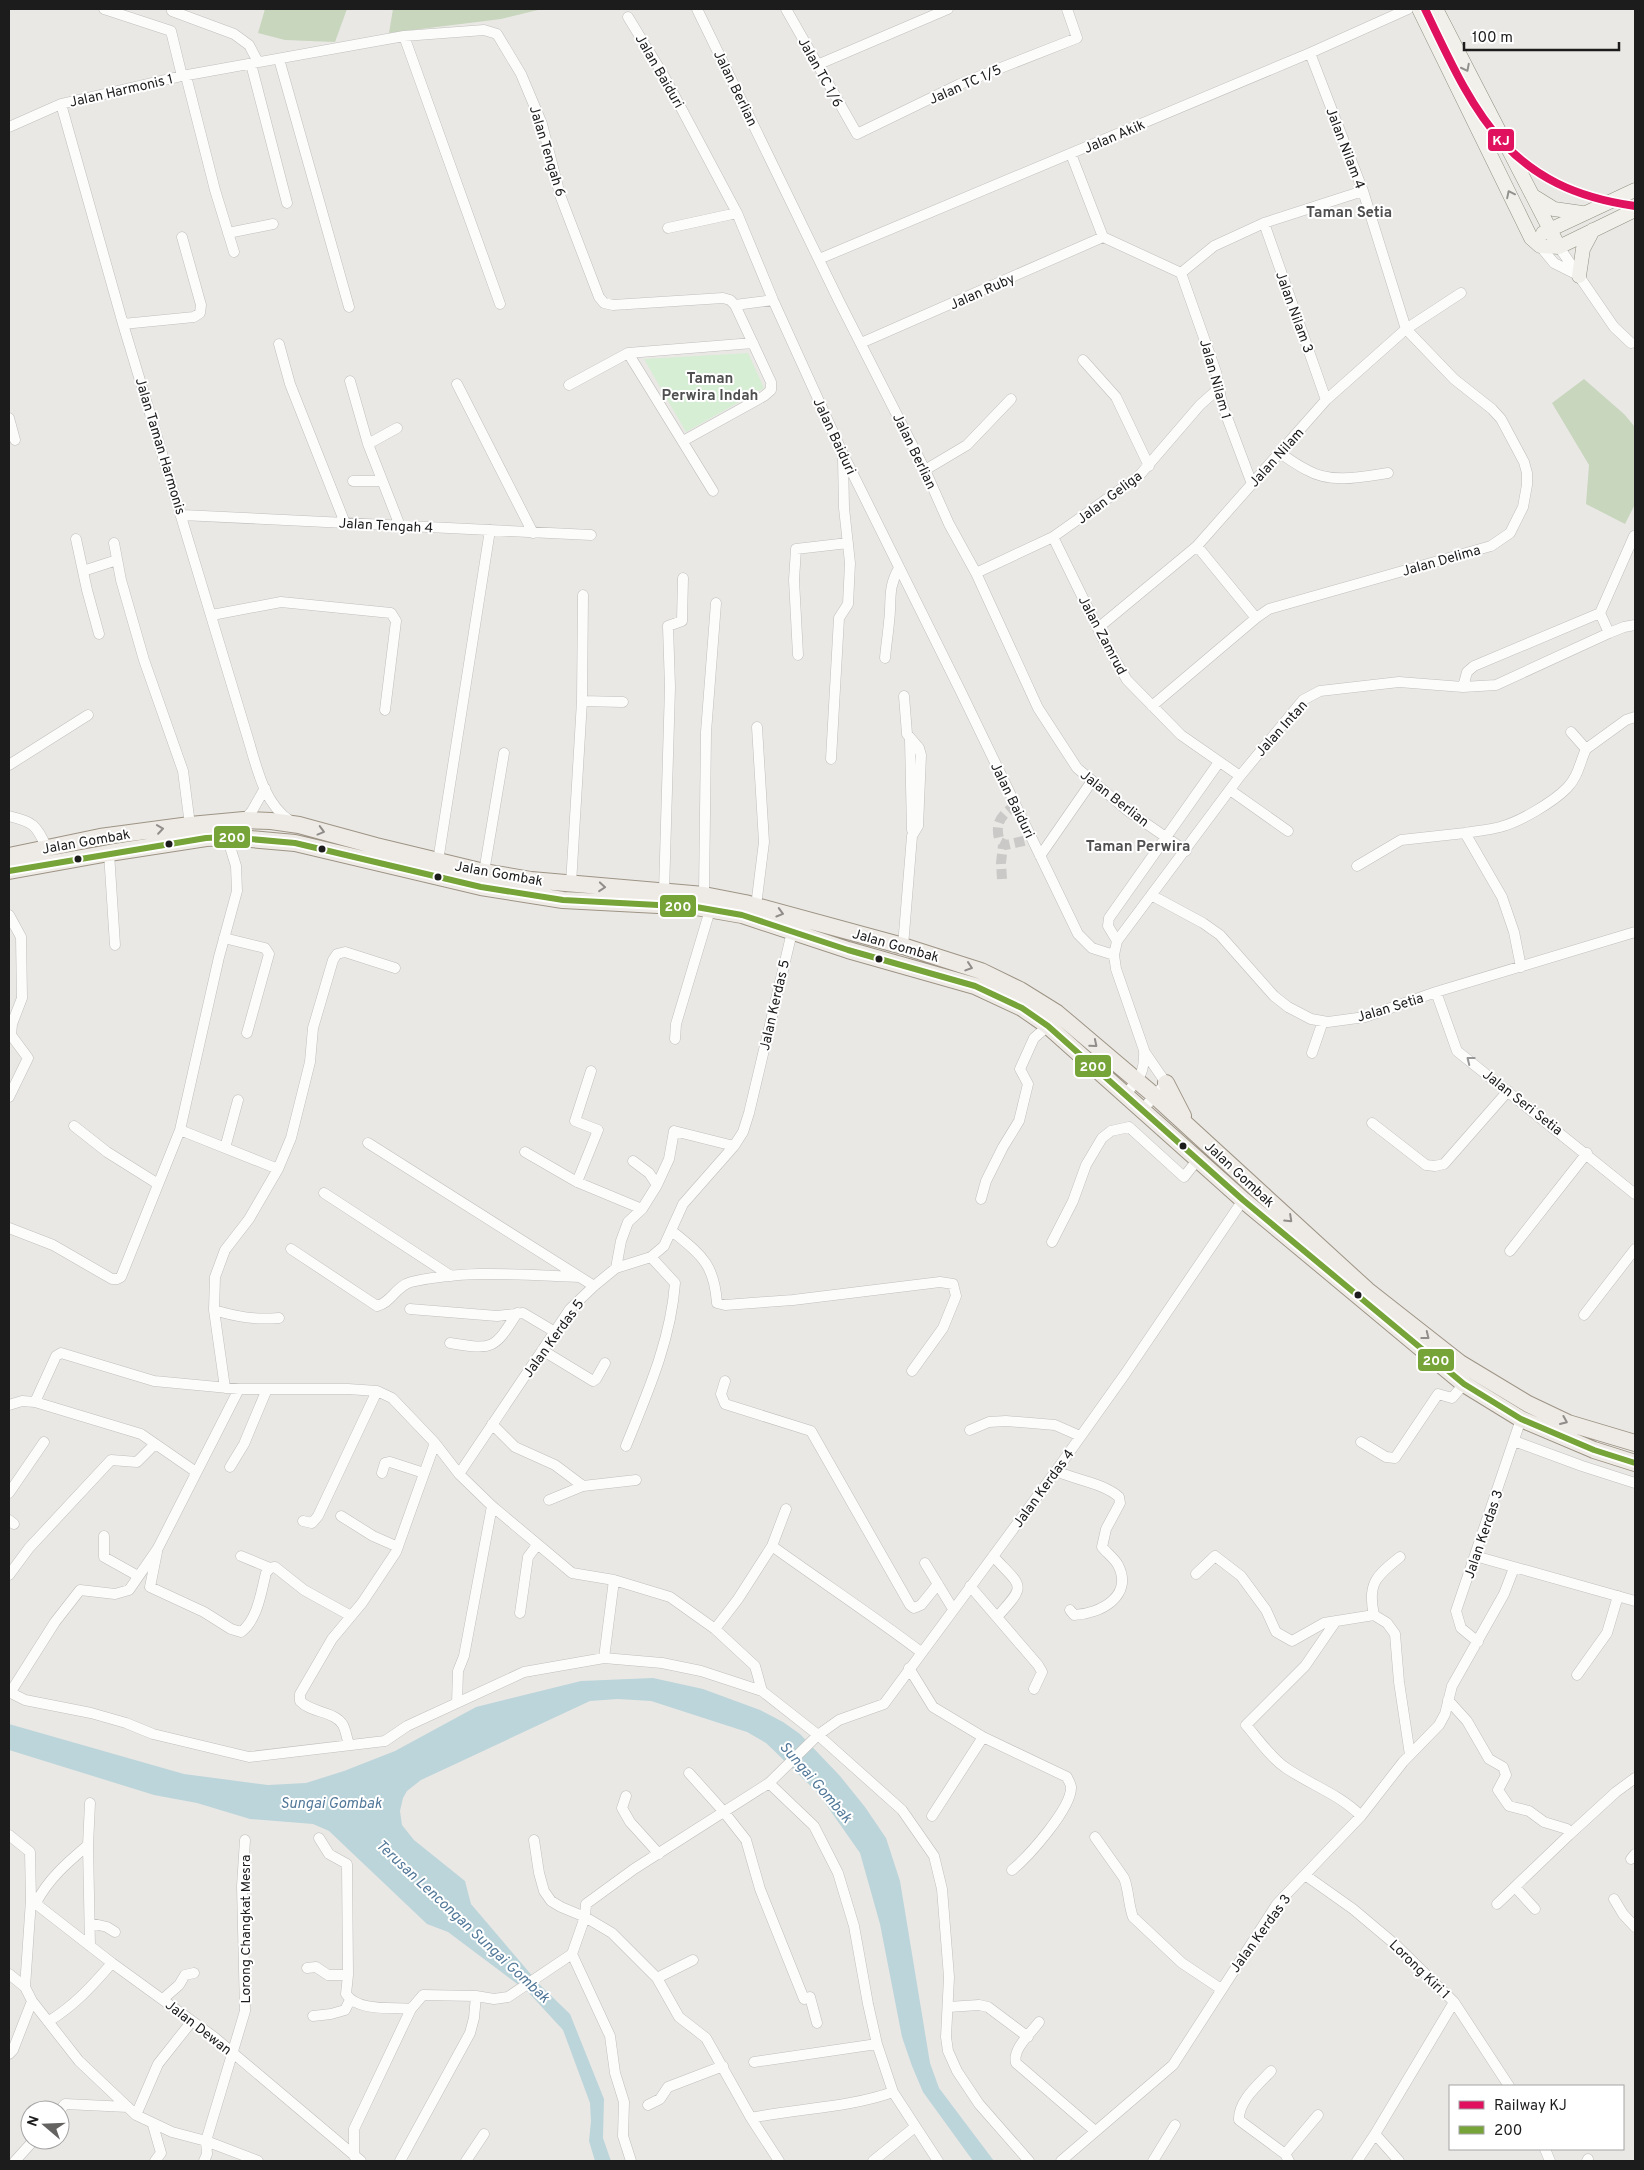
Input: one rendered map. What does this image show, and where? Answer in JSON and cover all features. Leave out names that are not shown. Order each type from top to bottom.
[{"type":"main road","points":[[1419,9],[1536,242]]},
{"type":"main road","points":[[1436,9],[1559,247]]},
{"type":"main road","points":[[1536,242],[1549,229],[1635,190]]},
{"type":"main road","points":[[1532,196],[1554,209],[1584,214]]},
{"type":"main road","points":[[1536,242],[1559,247],[1635,210]]},
{"type":"main road","points":[[1579,276],[1583,249],[1593,230]]},
{"type":"main road","name":"Jalan Gombak","points":[[9,856],[100,837],[190,825],[244,820],[299,826],[484,872],[531,880],[664,892],[707,902],[742,916],[792,932],[975,986],[1022,1008],[1048,1026],[1244,1200],[1464,1384],[1521,1418],[1594,1450],[1635,1463]]},
{"type":"main road","name":"Jalan Gombak","points":[[9,871],[110,852],[206,838],[227,837],[295,843],[481,886],[563,900],[707,902],[756,906],[903,946],[981,971],[1020,990],[1057,1013],[1155,1096],[1366,1290],[1460,1363],[1528,1404],[1568,1423],[1635,1444]]},
{"type":"main road","points":[[1166,1083],[1189,1127]]},
{"type":"street","name":"Jalan Harmonis 1","points":[[9,127],[61,104],[184,76],[171,32],[104,9]]},
{"type":"street","name":"Jalan Berlian","points":[[697,9],[925,470],[949,524],[976,573],[1038,708],[1077,768],[1128,811],[1186,851]]},
{"type":"street","name":"Jalan TC 1/6","points":[[786,9],[857,134]]},
{"type":"street","points":[[817,65],[948,9]]},
{"type":"street","name":"Jalan TC 1/5","points":[[857,134],[960,84],[1077,38],[1067,9]]},
{"type":"street","name":"Jalan Akik","points":[[819,259],[1310,53],[1408,9]]},
{"type":"street","points":[[172,11],[234,34],[248,45],[287,202]]},
{"type":"street","name":"Jalan Baiduri","points":[[628,17],[664,76],[737,213],[773,300],[843,454],[1078,934],[1092,948],[1114,955]]},
{"type":"street","name":"Jalan Tengah 6","points":[[184,76],[404,36],[484,30],[497,34],[521,74],[542,124],[560,195],[599,297],[604,303],[613,305],[723,298],[730,300],[735,305]]},
{"type":"street","points":[[404,36],[500,304]]},
{"type":"street","name":"Jalan Nilam 4","points":[[1310,53],[1363,191],[1406,329]]},
{"type":"street","points":[[278,59],[349,307]]},
{"type":"street","points":[[184,76],[234,252]]},
{"type":"street","name":"Jalan Taman Harmonis","points":[[61,104],[124,324],[246,732],[265,788],[274,807],[299,826]]},
{"type":"street","points":[[1071,154],[1103,237],[1182,273],[1214,246],[1264,223],[1363,191]]},
{"type":"street","points":[[668,228],[737,213]]},
{"type":"street","name":"Jalan Nilam 3","points":[[1264,223],[1326,400]]},
{"type":"street","points":[[228,233],[273,224]]},
{"type":"street","points":[[124,324],[194,317],[200,313],[201,305],[182,237]]},
{"type":"street","name":"Jalan Ruby","points":[[861,343],[1103,237]]},
{"type":"street","points":[[1536,242],[1554,263],[1579,276]]},
{"type":"street","points":[[1559,247],[1614,327],[1631,343]]},
{"type":"street","name":"Jalan Nilam 1","points":[[1182,273],[1216,372],[1218,389],[1252,484]]},
{"type":"street","name":"Jalan Nilam","points":[[1098,628],[1197,546],[1326,400],[1406,329],[1461,293]]},
{"type":"street","points":[[683,441],[764,396],[771,390],[772,382],[735,305],[773,300]]},
{"type":"street","name":"Jalan Delima","points":[[1152,706],[1269,609],[1491,546],[1510,533],[1524,500],[1527,473],[1524,462],[1501,419],[1492,409],[1454,380],[1406,329]]},
{"type":"street","points":[[569,385],[628,353],[753,342]]},
{"type":"street","points":[[279,344],[290,384],[345,523]]},
{"type":"street","points":[[628,353],[713,491]]},
{"type":"street","points":[[1083,360],[1116,397],[1149,466]]},
{"type":"street","points":[[350,381],[368,444],[400,526]]},
{"type":"street","points":[[457,384],[533,533]]},
{"type":"street","name":"Jalan Geliga","points":[[976,573],[1054,537],[1138,477],[1200,405],[1218,389]]},
{"type":"street","points":[[925,470],[966,445],[1011,400]]},
{"type":"street","points":[[9,418],[15,440]]},
{"type":"street","points":[[368,444],[397,428]]},
{"type":"street","points":[[1280,453],[1308,471],[1327,476],[1350,479],[1388,473]]},
{"type":"street","points":[[830,759],[840,618],[848,604],[850,563],[843,454]]},
{"type":"street","points":[[353,481],[382,481]]},
{"type":"street","name":"Jalan Tengah 4","points":[[182,515],[591,535]]},
{"type":"street","points":[[438,861],[490,530]]},
{"type":"street","points":[[1463,687],[1468,672],[1474,666],[1600,613],[1634,536]]},
{"type":"street","name":"Jalan Zamrud","points":[[1054,537],[1098,628],[1127,680],[1181,735],[1240,776]]},
{"type":"street","points":[[76,539],[99,634]]},
{"type":"street","points":[[114,543],[144,660],[183,771],[190,825]]},
{"type":"street","points":[[798,655],[794,580],[796,550],[848,543]]},
{"type":"street","points":[[1197,546],[1256,618]]},
{"type":"street","points":[[83,571],[117,560]]},
{"type":"street","points":[[885,658],[890,620],[890,592],[892,580],[899,568]]},
{"type":"street","points":[[664,892],[670,687],[668,626],[682,620],[683,578]]},
{"type":"street","points":[[571,884],[582,701],[583,596]]},
{"type":"street","points":[[212,615],[282,602],[391,613],[396,622],[385,710]]},
{"type":"street","points":[[675,1038],[676,1024],[707,902],[706,732],[716,603]]},
{"type":"street","points":[[1600,613],[1609,633]]},
{"type":"street","name":"Jalan Intan","points":[[1166,1083],[1144,1050],[1116,969],[1114,955],[1117,941],[1186,851],[1240,776],[1303,700],[1320,691],[1399,682],[1463,687],[1496,685],[1609,633],[1635,624]]},
{"type":"street","points":[[903,946],[912,836],[918,826],[920,755],[919,748],[907,734],[904,696]]},
{"type":"street","points":[[582,701],[623,702]]},
{"type":"street","points":[[9,765],[88,715]]},
{"type":"street","points":[[1357,866],[1401,840],[1501,827],[1531,813],[1567,788],[1578,773],[1586,749],[1626,720],[1635,717]]},
{"type":"street","points":[[756,906],[764,842],[757,727]]},
{"type":"street","points":[[1571,732],[1586,749]]},
{"type":"street","points":[[484,872],[504,753]]},
{"type":"street","points":[[1117,941],[1108,926],[1109,918],[1219,762]]},
{"type":"street","name":"Jalan Baiduri","points":[[1040,856],[1092,781]]},
{"type":"street","points":[[244,820],[252,811],[265,788]]},
{"type":"street","points":[[1230,790],[1288,831]]},
{"type":"street","points":[[9,816],[30,822],[37,829],[47,848]]},
{"type":"street","points":[[1465,833],[1502,897],[1514,932],[1521,967]]},
{"type":"street","points":[[9,1228],[53,1245],[117,1279],[121,1276],[180,1130],[224,938],[237,891],[236,866],[227,837]]},
{"type":"street","points":[[110,852],[115,945]]},
{"type":"street","name":"Jalan Setia","points":[[1151,895],[1203,923],[1220,935],[1274,996],[1288,1007],[1311,1019],[1323,1021],[1365,1017],[1436,992],[1635,932]]},
{"type":"street","points":[[9,915],[21,937],[22,998],[12,1024],[11,1035],[28,1058],[9,1097]]},
{"type":"street","name":"Jalan Kerdas 5","points":[[459,1474],[570,1309],[616,1268],[651,1257],[664,1246],[683,1204],[734,1146],[743,1132],[792,932]]},
{"type":"street","points":[[224,938],[265,948],[269,954],[247,1033]]},
{"type":"street","points":[[224,1388],[214,1310],[215,1277],[225,1250],[249,1219],[278,1169],[291,1138],[310,1062],[312,1028],[332,960],[337,954],[345,952],[395,968]]},
{"type":"street","name":"Jalan Seri Setia","points":[[1436,992],[1457,1051],[1587,1153],[1635,1194]]},
{"type":"street","points":[[1312,1053],[1323,1021]]},
{"type":"street","points":[[981,1200],[986,1181],[1021,1114],[1028,1084],[1020,1069],[1034,1038],[1048,1026]]},
{"type":"street","name":"Jalan Intan","points":[[1126,1094],[1144,1069],[1144,1050]]},
{"type":"street","points":[[577,1182],[598,1130],[575,1121],[591,1071]]},
{"type":"street","points":[[1143,1109],[1166,1083]]},
{"type":"street","points":[[1372,1123],[1426,1165],[1444,1164],[1508,1090]]},
{"type":"street","points":[[225,1148],[238,1100]]},
{"type":"street","points":[[74,1126],[107,1152],[158,1184]]},
{"type":"street","points":[[1052,1242],[1073,1200],[1086,1165],[1102,1138],[1111,1131],[1129,1127],[1184,1177],[1198,1159]]},
{"type":"street","points":[[180,1130],[278,1169]]},
{"type":"street","points":[[616,1268],[621,1241],[628,1222],[642,1209],[657,1185],[669,1159],[674,1131],[734,1146]]},
{"type":"street","points":[[368,1143],[594,1286]]},
{"type":"street","points":[[525,1152],[577,1182],[642,1209]]},
{"type":"street","points":[[1510,1251],[1587,1153]]},
{"type":"street","points":[[633,1161],[649,1173],[657,1185]]},
{"type":"street","points":[[324,1193],[451,1276]]},
{"type":"street","name":"Jalan Kerdas 4","points":[[585,1917],[586,1904],[769,1783],[815,1738],[838,1720],[884,1704],[1056,1471],[1244,1200]]},
{"type":"street","points":[[672,1231],[708,1263],[714,1276],[718,1303],[725,1305],[793,1300],[940,1282],[953,1284],[956,1296],[943,1328],[912,1371]]},
{"type":"street","points":[[291,1249],[377,1306],[385,1304],[402,1286],[451,1276],[580,1277]]},
{"type":"street","points":[[1584,1315],[1635,1249]]},
{"type":"street","points":[[626,1446],[663,1351],[670,1323],[674,1294],[675,1283],[651,1257]]},
{"type":"street","points":[[410,1309],[498,1316],[523,1313],[554,1332]]},
{"type":"street","points":[[214,1310],[257,1320],[279,1318]]},
{"type":"street","points":[[450,1343],[474,1347],[493,1345],[502,1337],[517,1313]]},
{"type":"street","points":[[542,1350],[593,1381],[605,1363]]},
{"type":"street","points":[[35,1402],[56,1356],[60,1353],[154,1380],[239,1389],[348,1388],[378,1391],[392,1398],[435,1443],[459,1474],[492,1506],[572,1574],[614,1580],[670,1597],[715,1629],[755,1666],[762,1690]]},
{"type":"street","points":[[725,1381],[721,1394],[726,1404],[811,1431],[910,1605],[914,1608],[922,1605],[938,1584]]},
{"type":"street","points":[[1361,1442],[1386,1457],[1394,1458],[1438,1394],[1452,1398],[1464,1384]]},
{"type":"street","points":[[239,1389],[158,1548],[129,1590],[115,1594],[80,1590],[55,1622],[10,1693],[25,1700],[91,1713],[126,1723],[153,1734],[249,1757],[385,1741],[407,1726],[524,1672],[604,1658],[662,1663],[701,1671],[762,1690],[815,1738],[902,1810],[934,1856],[942,1889],[949,1977],[947,2044],[957,2070],[979,2104],[1028,2161]]},
{"type":"street","points":[[230,1467],[244,1444],[266,1389]]},
{"type":"street","points":[[303,1521],[312,1524],[318,1516],[378,1391]]},
{"type":"street","points":[[9,1405],[22,1401],[35,1402],[141,1434],[196,1472]]},
{"type":"street","name":"Jalan Kerdas 3","points":[[1478,1642],[1461,1628],[1456,1611],[1521,1418]]},
{"type":"street","points":[[970,1430],[989,1422],[1006,1421],[1055,1425],[1080,1436]]},
{"type":"street","points":[[492,1424],[515,1447],[554,1465],[583,1486]]},
{"type":"street","points":[[1514,1441],[1582,1466],[1635,1482]]},
{"type":"street","points":[[9,1493],[44,1442]]},
{"type":"street","points":[[349,1745],[342,1725],[337,1719],[305,1706],[300,1701],[300,1694],[332,1639],[362,1603],[398,1547],[435,1443]]},
{"type":"street","points":[[9,1575],[30,1548],[111,1460],[137,1462],[156,1444]]},
{"type":"street","points":[[382,1473],[385,1463],[390,1462],[424,1473]]},
{"type":"street","points":[[1056,1471],[1111,1490],[1119,1497],[1120,1503],[1106,1528],[1102,1547],[1118,1564],[1121,1585],[1114,1600],[1103,1608],[1089,1614],[1074,1615],[1070,1610]]},
{"type":"street","points":[[549,1500],[583,1486],[636,1480]]},
{"type":"street","points":[[457,1703],[458,1671],[464,1656],[492,1506]]},
{"type":"street","points":[[715,1629],[738,1600],[772,1546],[786,1509]]},
{"type":"street","points":[[341,1516],[373,1536],[398,1547]]},
{"type":"street","points":[[104,1536],[104,1557],[138,1576]]},
{"type":"street","points":[[520,1613],[528,1557],[537,1546]]},
{"type":"street","points":[[772,1546],[833,1590],[858,1605],[921,1652]]},
{"type":"street","points":[[158,1548],[150,1587],[204,1612],[231,1629],[241,1632],[249,1626],[266,1573],[270,1568]]},
{"type":"street","points":[[241,1556],[270,1568],[280,1569],[304,1590],[352,1616]]},
{"type":"street","points":[[993,1556],[1017,1583],[1019,1590],[997,1617]]},
{"type":"street","points":[[1196,1574],[1215,1556],[1241,1576],[1266,1610],[1276,1632],[1292,1641],[1324,1623],[1374,1615],[1387,1623],[1395,1634],[1399,1682],[1410,1755]]},
{"type":"street","points":[[1475,1556],[1635,1601]]},
{"type":"street","points":[[1374,1615],[1370,1596],[1376,1577],[1400,1557]]},
{"type":"street","points":[[925,1563],[953,1609]]},
{"type":"street","name":"Jalan Kerdas 3","points":[[1060,2161],[1173,2065],[1182,2054],[1221,1989],[1277,1904],[1361,1816],[1410,1755],[1439,1725],[1445,1714],[1452,1686],[1504,1594],[1514,1568]]},
{"type":"street","points":[[604,1658],[614,1580]]},
{"type":"street","points":[[970,1586],[1038,1665],[1042,1672],[1034,1689]]},
{"type":"street","points":[[1577,1675],[1607,1632],[1618,1596]]},
{"type":"street","points":[[1336,1621],[1305,1666],[1246,1725],[1284,1766],[1330,1792],[1351,1806],[1361,1816]]},
{"type":"street","points":[[909,1668],[933,1707],[983,1737],[1067,1777],[1072,1786],[1069,1800],[1052,1826],[1028,1856],[1012,1870]]},
{"type":"street","points":[[1448,1700],[1467,1721],[1489,1759],[1503,1767],[1506,1775],[1498,1790],[1509,1806],[1529,1811],[1544,1822],[1567,1829],[1569,1835]]},
{"type":"street","points":[[932,1816],[983,1737]]},
{"type":"street","points":[[689,1774],[724,1812],[746,1840],[768,1907],[804,1999],[810,1997],[817,2024]]},
{"type":"street","points":[[1497,1904],[1616,1792],[1635,1778]]},
{"type":"street","points":[[769,1783],[814,1826],[838,1872],[854,1926],[877,2044],[894,2092],[938,2161]]},
{"type":"street","points":[[626,1796],[622,1808],[630,1822],[659,1854]]},
{"type":"street","points":[[90,1803],[88,1845],[90,1946]]},
{"type":"street","points":[[9,1835],[30,1852],[33,1901],[25,1987]]},
{"type":"street","points":[[1095,1837],[1124,1878],[1133,1917],[1182,1963],[1221,1989]]},
{"type":"street","points":[[319,1838],[329,1854],[347,1864],[348,1975],[346,1994],[350,2000],[360,2005],[411,2008]]},
{"type":"street","name":"Lorong Changkat Mesra","points":[[204,2161],[207,2154],[206,2142],[245,2011],[242,1886],[245,1840]]},
{"type":"street","points":[[534,1840],[544,1891],[551,1901],[585,1917],[612,1934],[657,1978],[679,2017],[706,2038],[751,2118],[779,2161]]},
{"type":"street","points":[[33,1901],[58,1871],[88,1845]]},
{"type":"street","name":"Lorong Kiri 1","points":[[1305,1875],[1353,1909],[1397,1946],[1454,2002],[1508,2085]]},
{"type":"street","points":[[1515,1887],[1535,1909]]},
{"type":"street","points":[[1614,1899],[1623,1914],[1635,1927]]},
{"type":"street","name":"Jalan Dewan","points":[[33,1901],[112,1963],[163,1999],[233,2053],[357,2159]]},
{"type":"street","points":[[357,2159],[354,2129],[411,2008],[423,1995],[476,1996],[494,1999],[508,1997],[572,1954],[585,1917]]},
{"type":"street","points":[[90,1923],[107,1927],[115,1932]]},
{"type":"street","points":[[572,1954],[610,2036],[615,2072],[624,2102],[623,2136],[631,2161]]},
{"type":"street","points":[[657,1978],[693,1960]]},
{"type":"street","points":[[49,2020],[67,2010],[94,1984],[112,1963]]},
{"type":"street","points":[[306,1968],[316,1967],[328,1975],[348,1975]]},
{"type":"street","points":[[163,1999],[179,1985],[185,1975],[194,1973]]},
{"type":"street","points":[[9,1974],[25,1987],[32,2000],[79,2061],[132,2111],[153,2125],[258,2161]]},
{"type":"street","points":[[400,2161],[467,2038],[474,2018],[476,1996]]},
{"type":"street","points":[[10,2050],[32,2000]]},
{"type":"street","points":[[314,2016],[345,2010],[350,2000]]},
{"type":"street","points":[[1357,2161],[1376,2134],[1454,2002]]},
{"type":"street","points":[[948,2007],[979,2005],[988,2007],[1028,2037]]},
{"type":"street","points":[[132,2111],[158,2064],[192,2022]]},
{"type":"street","points":[[1039,2022],[1017,2050],[1014,2058],[1016,2063],[1095,2131]]},
{"type":"street","points":[[754,2062],[877,2044]]},
{"type":"street","points":[[648,2105],[660,2099],[668,2087],[723,2066]]},
{"type":"street","points":[[1271,2071],[1243,2103],[1238,2112],[1238,2120],[1287,2157],[1318,2115]]},
{"type":"street","points":[[751,2118],[873,2099],[894,2092]]},
{"type":"street","points":[[70,2105],[132,2111]]},
{"type":"street","points":[[153,2125],[160,2153],[154,2161]]},
{"type":"street","points":[[1153,2161],[1175,2125]]},
{"type":"street","points":[[873,2161],[915,2126]]},
{"type":"street","points":[[466,2161],[484,2134]]},
{"type":"street","points":[[1376,2134],[1399,2161]]},
{"type":"street","points":[[15,2161],[25,2150]]},
{"type":"green space","points":[[265,9],[347,9],[335,42],[285,40],[258,33]]},
{"type":"green space","points":[[393,9],[542,9],[501,19],[389,33]]},
{"type":"green space","points":[[748,353],[764,388],[686,432],[644,359]]},
{"type":"green space","points":[[1584,379],[1624,414],[1635,427],[1635,504],[1625,524],[1586,504],[1589,465],[1552,403]]},
{"type":"water","name":"Sungai Gombak","points":[[653,1678],[703,1689],[760,1710],[783,1722],[800,1734],[840,1776],[865,1807],[886,1838],[900,1881],[930,2063],[939,2088],[994,2161],[973,2161],[923,2092],[902,2037],[880,1924],[860,1853],[818,1793],[766,1743],[747,1732],[651,1701],[618,1699],[590,1701],[421,1780],[407,1791],[403,1798],[400,1811],[402,1825],[414,1840],[465,1881],[471,1904],[540,1985],[570,2014],[604,2099],[603,2138],[611,2161],[595,2161],[589,2141],[590,2103],[563,2030],[528,1992],[448,1932],[427,1924],[329,1831],[313,1824],[250,1819],[197,1803],[154,1795],[9,1750],[9,1724],[184,1774],[268,1785],[306,1783],[344,1771],[395,1751],[476,1707],[581,1681]]},
{"type":"tunnel","points":[[1016,805],[1006,812],[1000,820],[998,825],[1000,842],[1006,845],[1032,839]]},
{"type":"tunnel","points":[[1002,879],[1003,845]]},
{"type":"rail line","name":"KJ","points":[[1425,9],[1461,82],[1480,113],[1501,140],[1525,163],[1555,182],[1591,197],[1635,206]]},
{"type":"transit line","name":"200","points":[[9,871],[206,838],[227,837],[295,843],[481,887],[563,900],[696,907],[742,915],[848,950],[975,986],[1022,1008],[1048,1026],[1243,1200],[1464,1384],[1521,1419],[1594,1450],[1635,1463]]},
{"type":"district","name":"Taman Setia","points":[[1349,212]]},
{"type":"district","name":"Taman Perwira Indah","points":[[710,386]]},
{"type":"district","name":"Taman Perwira","points":[[1138,846]]},
{"type":"water label","name":"Terusan Lencongan Sungai Gombak","points":[[463,1921]]}]
